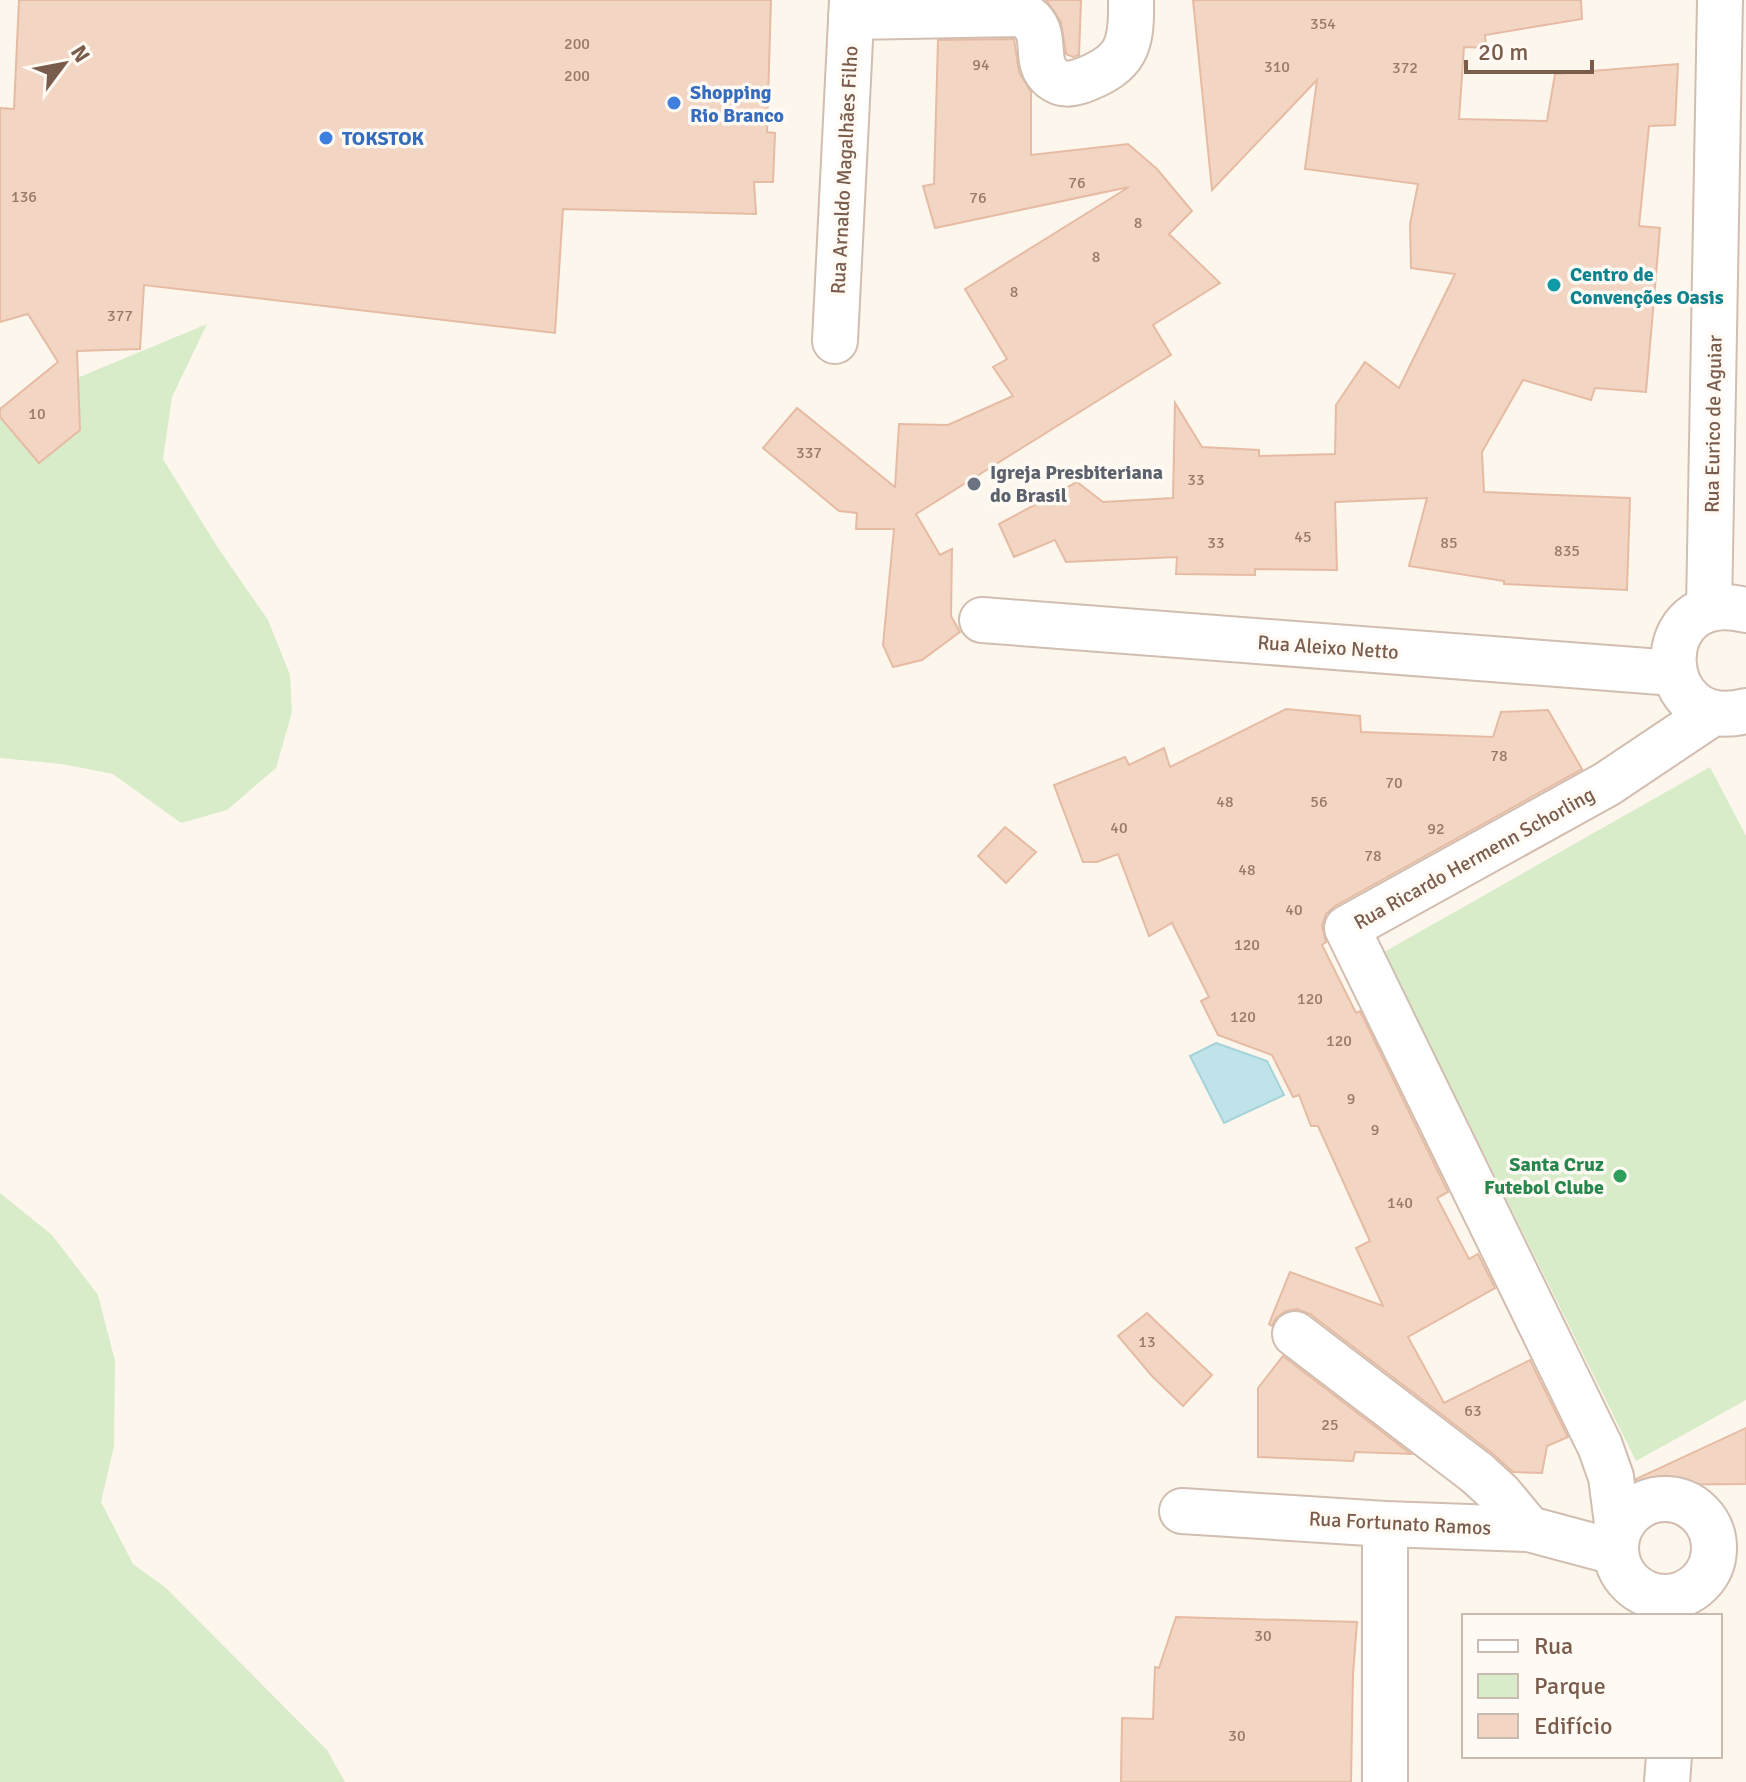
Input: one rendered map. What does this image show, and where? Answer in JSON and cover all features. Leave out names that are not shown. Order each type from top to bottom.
[{"type":"street","points":[[852,8],[1023,14],[1035,21],[1040,34],[1043,68],[1054,80],[1069,85],[1104,73],[1123,55],[1132,31],[1131,0]]},
{"type":"street","name":"Rua Eurico de Aguiar","points":[[1720,0],[1728,609]]},
{"type":"street","name":"Rua Arnaldo Magalhães Filho","points":[[835,341],[852,8]]},
{"type":"street","points":[[1728,609],[1692,618],[1678,633],[1672,653],[1674,673],[1681,691],[1695,705],[1734,718]]},
{"type":"street","name":"Rua Aleixo Netto","points":[[982,620],[1674,673]]},
{"type":"street","name":"Rua Ricardo Hermenn Schorling","points":[[1617,1541],[1611,1477],[1600,1446],[1347,928],[1607,784],[1734,718]]},
{"type":"street","points":[[1295,1334],[1477,1473],[1500,1494],[1529,1529]]},
{"type":"street","points":[[1671,1498],[1691,1506],[1707,1521],[1714,1542],[1729,1563],[1700,1584],[1680,1606],[1646,1594],[1631,1584],[1620,1569],[1617,1541],[1630,1512],[1649,1501],[1671,1498]]},
{"type":"street","name":"Rua Fortunato Ramos","points":[[1182,1511],[1385,1524],[1529,1529],[1617,1541]]},
{"type":"street","points":[[1385,1524],[1385,1782]]},
{"type":"street","points":[[1667,1782],[1669,1758]]},
{"type":"green space","points":[[207,324],[172,397],[163,459],[218,548],[268,620],[290,675],[292,712],[276,768],[227,810],[181,823],[113,774],[62,764],[0,758],[0,410]]},
{"type":"green space","name":"Santa Cruz Futebol Clube","points":[[1710,767],[1746,836],[1746,1400],[1636,1461],[1384,952]]},
{"type":"green space","points":[[0,1193],[52,1235],[98,1295],[115,1361],[114,1446],[101,1502],[133,1564],[166,1588],[327,1750],[345,1782],[0,1782]]},
{"type":"water","points":[[1216,1043],[1267,1061],[1284,1095],[1224,1123],[1190,1056]]},
{"type":"building","name":"TOKSTOK","points":[[19,0],[771,0],[767,132],[775,133],[773,182],[754,182],[756,214],[563,209],[555,333],[144,285],[140,349],[77,351],[80,430],[39,463],[0,417],[0,409],[58,362],[28,314],[0,322],[0,108],[14,109]]},
{"type":"building","points":[[1046,0],[1081,0],[1079,55],[1073,57],[1066,54],[1061,22]]},
{"type":"building","points":[[1193,0],[1581,0],[1582,19],[1485,35],[1486,48],[1464,47],[1459,119],[1547,121],[1555,74],[1678,64],[1675,125],[1649,126],[1639,226],[1660,228],[1646,392],[1595,388],[1591,400],[1523,380],[1482,452],[1484,492],[1630,498],[1627,590],[1504,584],[1504,581],[1409,566],[1427,498],[1335,502],[1337,570],[1255,569],[1255,575],[1176,574],[1177,557],[1066,562],[1055,540],[1014,557],[999,524],[1077,482],[1103,502],[1173,498],[1175,403],[1202,447],[1259,450],[1259,456],[1335,454],[1336,405],[1365,362],[1399,388],[1455,274],[1411,268],[1410,224],[1418,184],[1305,169],[1317,80],[1212,190]]},
{"type":"building","points":[[1014,39],[1019,72],[1031,92],[1031,155],[1128,144],[1157,169],[1192,211],[1169,234],[1220,283],[1153,325],[1171,355],[916,514],[940,555],[952,549],[951,616],[960,632],[922,660],[893,667],[883,645],[894,529],[856,529],[857,513],[839,511],[763,448],[797,408],[895,487],[899,424],[948,425],[1013,396],[993,367],[1007,359],[965,289],[1129,187],[935,228],[923,186],[934,184],[938,40]]},
{"type":"building","points":[[1286,709],[1360,716],[1361,732],[1493,737],[1501,712],[1548,710],[1582,769],[1335,906],[1326,914],[1322,926],[1326,942],[1322,945],[1356,1013],[1360,1011],[1448,1192],[1437,1198],[1469,1259],[1478,1254],[1495,1288],[1408,1337],[1444,1403],[1530,1360],[1568,1437],[1547,1446],[1542,1473],[1513,1472],[1310,1314],[1297,1309],[1286,1311],[1276,1318],[1272,1326],[1269,1324],[1290,1272],[1383,1306],[1356,1248],[1370,1241],[1318,1126],[1311,1126],[1299,1095],[1293,1097],[1272,1055],[1218,1035],[1201,1001],[1209,997],[1172,923],[1149,936],[1118,854],[1097,862],[1083,862],[1054,785],[1125,757],[1129,765],[1164,748],[1170,767]]},
{"type":"building","points":[[1005,827],[1036,852],[1006,883],[978,856]]},
{"type":"building","points":[[1147,1313],[1212,1375],[1183,1406],[1118,1336]]},
{"type":"building","points":[[1283,1356],[1411,1454],[1355,1452],[1353,1461],[1258,1457],[1258,1388]]},
{"type":"building","points":[[1746,1428],[1746,1484],[1637,1485],[1636,1479]]},
{"type":"building","points":[[1176,1617],[1357,1622],[1351,1782],[1121,1782],[1122,1718],[1153,1719],[1155,1667],[1159,1668]]},
{"type":"place","name":"Shopping Rio Branco","points":[[674,103]]},
{"type":"place","name":"TOKSTOK","points":[[326,138]]},
{"type":"place","name":"Centro de Convenções Oasis","points":[[1554,285]]},
{"type":"place","name":"Igreja Presbiteriana do Brasil","points":[[974,484]]},
{"type":"place","name":"Santa Cruz Futebol Clube","points":[[1620,1176]]}]
